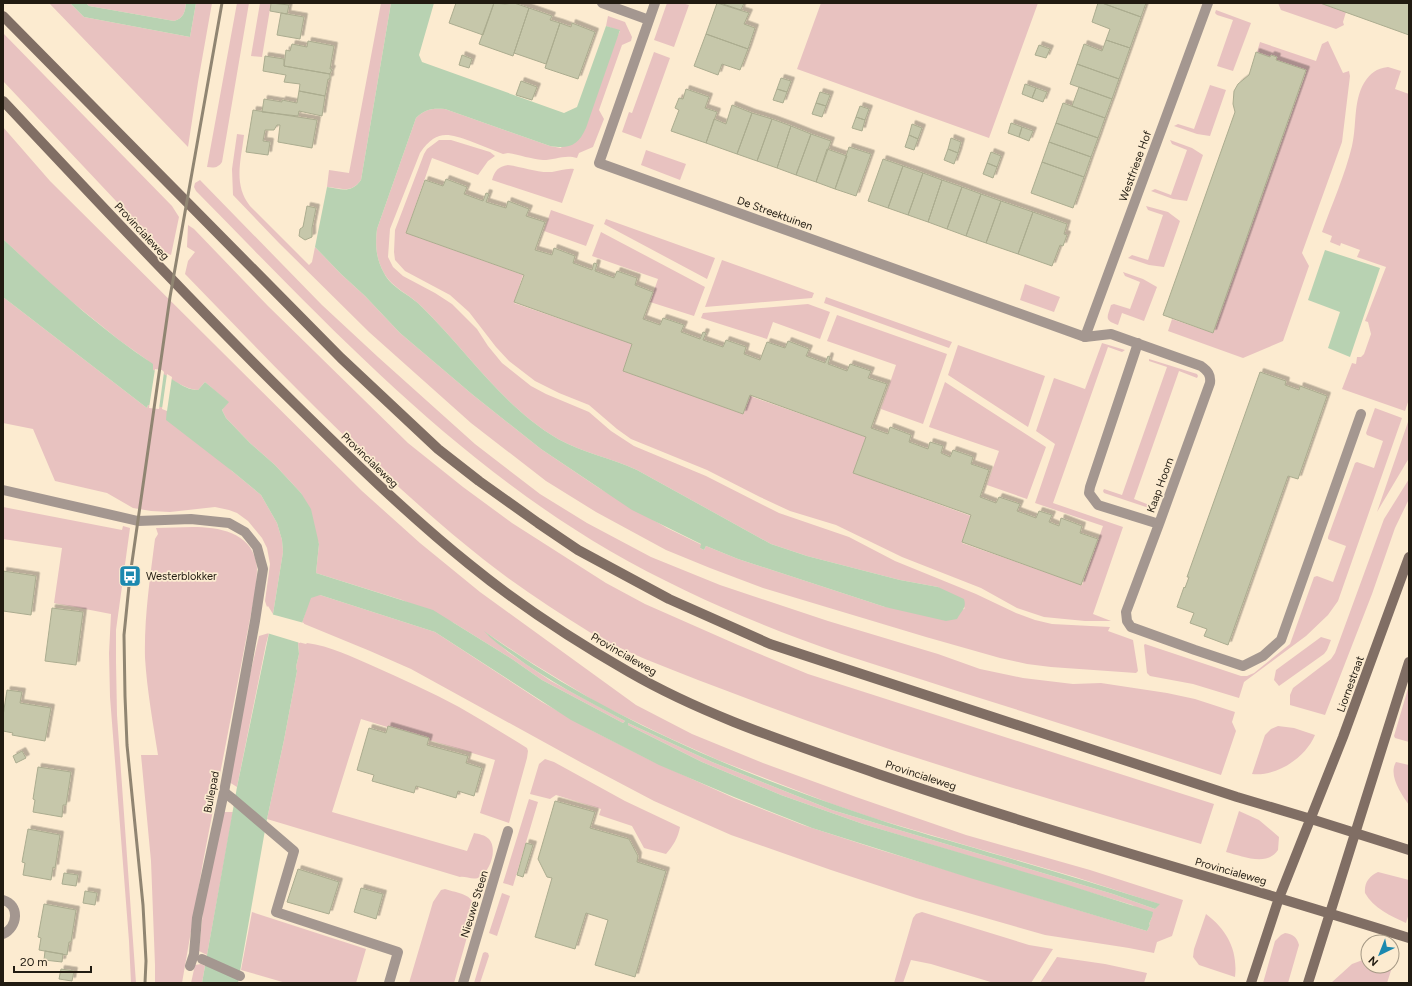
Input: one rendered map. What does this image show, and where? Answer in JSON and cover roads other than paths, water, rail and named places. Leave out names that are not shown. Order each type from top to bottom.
[{"type":"main road","points":[[3,16],[335,352],[438,449],[538,523],[578,550],[669,599],[770,644],[1237,797],[1311,818],[1409,850]]},
{"type":"main road","name":"Provincialeweg","points":[[3,101],[184,293],[370,477],[428,530],[471,566],[544,619],[599,655],[632,674],[700,708],[753,730],[807,749],[925,790],[1409,938]]},
{"type":"main road","name":"Liornestraat","points":[[1251,983],[1280,898],[1343,737],[1409,557]]},
{"type":"main road","points":[[1308,983],[1409,662]]},
{"type":"street","points":[[602,3],[649,20]]},
{"type":"street","name":"De Streektuinen","points":[[655,3],[599,163],[1085,337]]},
{"type":"street","name":"Westfriese Hof","points":[[1085,337],[1208,3]]},
{"type":"street","name":"Kaap Hoorn","points":[[1085,337],[1111,334],[1138,343],[1201,366],[1207,371],[1210,377],[1210,383],[1159,524],[1098,504],[1089,493],[1138,343]]},
{"type":"street","points":[[1159,524],[1126,612],[1127,621],[1131,627],[1243,666],[1263,656],[1280,640],[1361,414]]},
{"type":"street","name":"Bullepad","points":[[3,490],[138,521],[191,519],[229,523],[245,532],[257,547],[263,569],[255,621],[224,792],[197,918],[198,956],[190,966]]},
{"type":"street","points":[[224,792],[294,851],[276,912],[398,952],[389,983]]},
{"type":"street","name":"Nieuwe Steen","points":[[463,983],[508,831]]},
{"type":"street","points":[[3,900],[14,908],[16,915],[13,926],[3,934]]},
{"type":"street","points":[[198,956],[240,976]]},
{"type":"railway","points":[[145,983],[146,961],[143,905],[127,745],[124,635],[130,576],[170,297],[222,3]]},
{"type":"place","name":"Westerblokker","points":[[130,576]]}]
